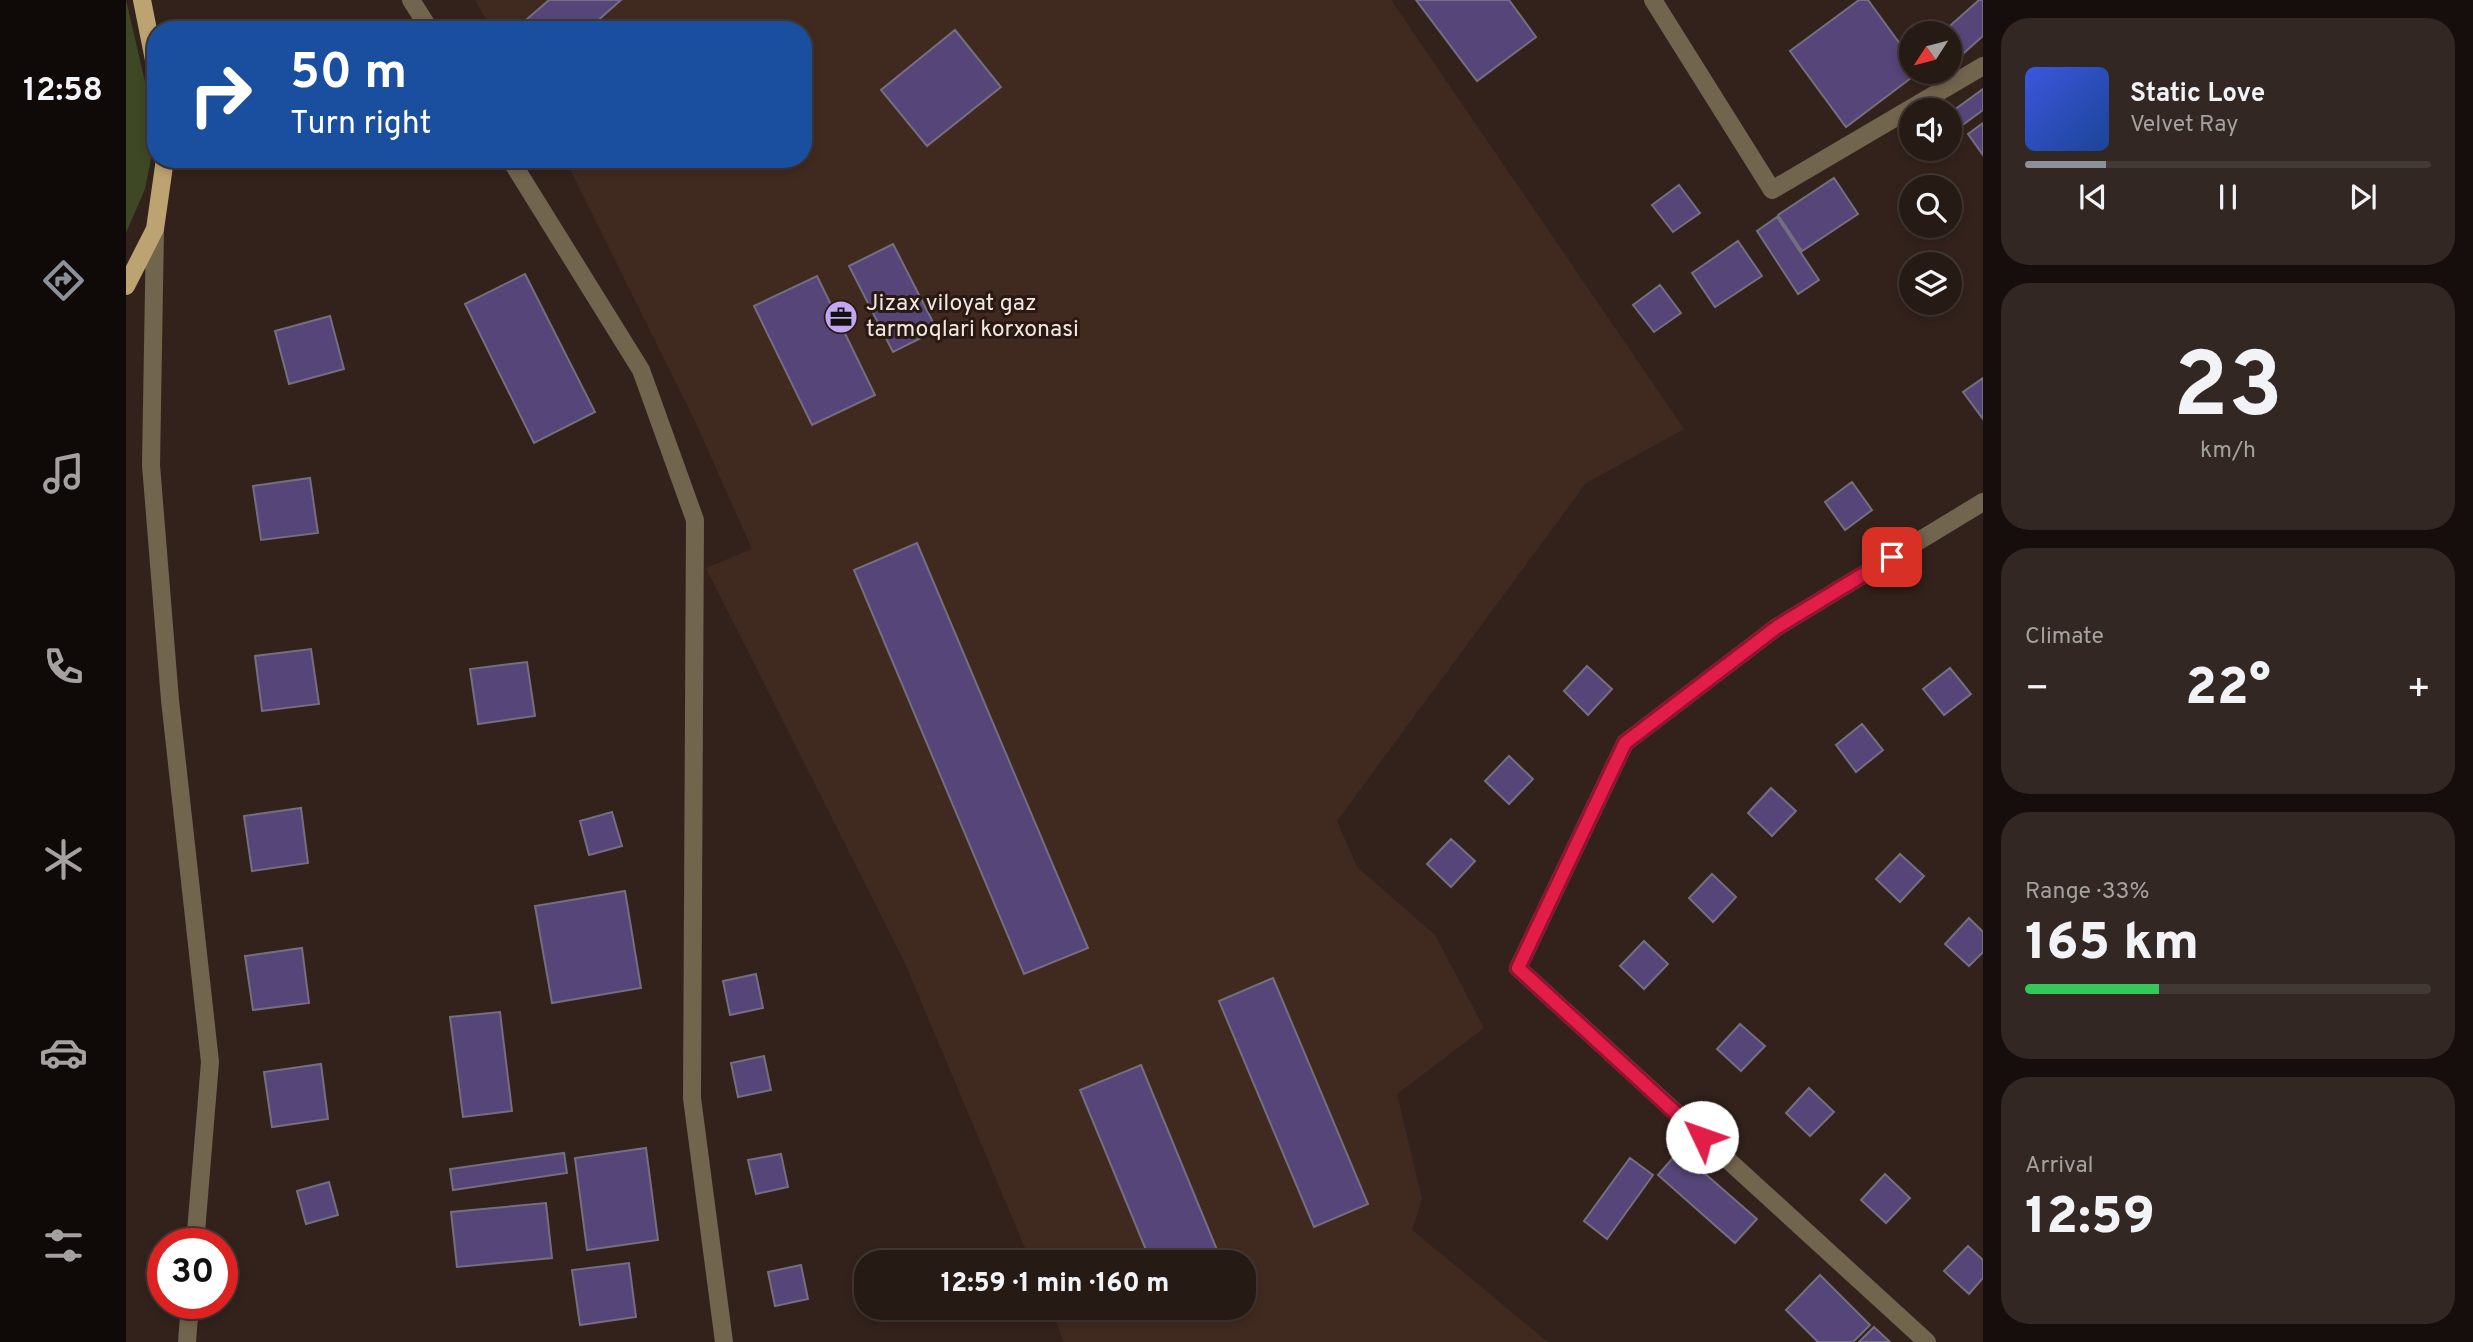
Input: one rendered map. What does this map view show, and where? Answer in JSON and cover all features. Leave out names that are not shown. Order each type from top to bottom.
[{"type":"main road","points":[[142,0],[147,25]]},
{"type":"main road","points":[[126,286],[155,229],[164,168]]},
{"type":"street","points":[[411,0],[424,21]]},
{"type":"street","points":[[1653,0],[1772,190],[1983,66]]},
{"type":"street","points":[[516,168],[641,370],[695,520],[692,1098],[724,1342]]},
{"type":"street","points":[[155,229],[151,465],[170,700],[210,1062],[196,1228]]},
{"type":"street","points":[[1927,1342],[1518,968],[1625,743],[1777,627],[1983,502]]},
{"type":"street","points":[[187,1342],[189,1319]]},
{"type":"shaded area","points":[[475,0],[1391,0],[1684,429],[1586,483],[1337,821],[1357,867],[1435,935],[1484,1028],[1397,1094],[1422,1199],[1412,1230],[1548,1342],[1064,1342],[1055,1320],[1256,1320],[1256,1250],[1026,1250],[904,961],[706,568],[752,549],[696,423],[569,168],[812,168],[812,21],[487,21]]},
{"type":"green space","points":[[126,0],[147,90],[147,168],[149,168],[145,189],[126,233]]},
{"type":"building","points":[[549,0],[621,0],[597,21],[527,19]]},
{"type":"building","points":[[1416,0],[1509,0],[1536,37],[1477,81]]},
{"type":"building","points":[[1859,0],[1868,0],[1899,43],[1899,84],[1903,84],[1846,127],[1790,51]]},
{"type":"building","points":[[1979,0],[1983,0],[1983,36],[1962,55],[1962,21],[1955,21]]},
{"type":"building","points":[[955,30],[1001,87],[927,146],[881,90]]},
{"type":"building","points":[[1983,89],[1983,110],[1962,125],[1962,104]]},
{"type":"building","points":[[1983,123],[1983,155],[1968,134]]},
{"type":"building","points":[[1834,178],[1858,214],[1802,251],[1778,215]]},
{"type":"building","points":[[1679,185],[1700,213],[1673,232],[1652,205]]},
{"type":"building","points":[[1777,217],[1819,280],[1798,294],[1757,231]]},
{"type":"building","points":[[1738,241],[1762,276],[1715,307],[1692,273]]},
{"type":"building","points":[[893,244],[937,330],[893,352],[849,266]]},
{"type":"building","points":[[525,274],[595,412],[534,443],[465,304]]},
{"type":"building","points":[[817,276],[875,395],[812,425],[754,306]]},
{"type":"building","points":[[1660,285],[1681,313],[1654,332],[1633,305]]},
{"type":"building","points":[[330,316],[344,369],[289,384],[275,331]]},
{"type":"building","points":[[1983,378],[1983,419],[1963,392]]},
{"type":"building","points":[[310,478],[318,533],[261,540],[253,486]]},
{"type":"building","points":[[1852,482],[1872,510],[1845,530],[1825,502]]},
{"type":"building","points":[[917,543],[1088,948],[1024,974],[854,570]]},
{"type":"building","points":[[311,649],[319,704],[262,711],[255,656]]},
{"type":"building","points":[[527,662],[535,716],[478,724],[470,669]]},
{"type":"building","points":[[1587,666],[1612,689],[1588,715],[1564,691]]},
{"type":"building","points":[[1950,668],[1971,694],[1944,715],[1923,689]]},
{"type":"building","points":[[1862,724],[1883,750],[1856,772],[1836,745]]},
{"type":"building","points":[[1509,756],[1533,779],[1509,804],[1485,781]]},
{"type":"building","points":[[1771,788],[1796,811],[1772,836],[1748,813]]},
{"type":"building","points":[[301,808],[308,863],[252,871],[244,816]]},
{"type":"building","points":[[612,812],[622,846],[589,855],[580,821]]},
{"type":"building","points":[[1451,839],[1475,861],[1451,887],[1427,864]]},
{"type":"building","points":[[1900,854],[1924,876],[1900,902],[1876,879]]},
{"type":"building","points":[[1712,874],[1736,897],[1713,922],[1689,898]]},
{"type":"building","points":[[625,891],[641,988],[552,1003],[535,906]]},
{"type":"building","points":[[1969,918],[1983,932],[1983,952],[1969,966],[1945,944]]},
{"type":"building","points":[[1644,941],[1668,964],[1644,989],[1620,966]]},
{"type":"building","points":[[302,948],[309,1003],[253,1010],[245,956]]},
{"type":"building","points":[[756,974],[763,1008],[730,1015],[723,981]]},
{"type":"building","points":[[1273,978],[1368,1204],[1314,1227],[1219,1001]]},
{"type":"building","points":[[500,1012],[512,1111],[463,1117],[450,1017]]},
{"type":"building","points":[[1740,1024],[1765,1046],[1741,1071],[1717,1049]]},
{"type":"building","points":[[764,1056],[771,1090],[738,1097],[731,1063]]},
{"type":"building","points":[[321,1064],[328,1119],[272,1127],[264,1072]]},
{"type":"building","points":[[1141,1065],[1217,1250],[1146,1250],[1080,1090]]},
{"type":"building","points":[[1809,1088],[1834,1112],[1810,1136],[1786,1113]]},
{"type":"building","points":[[646,1148],[658,1240],[587,1250],[575,1158]]},
{"type":"building","points":[[1679,1151],[1757,1219],[1735,1243],[1658,1175]]},
{"type":"building","points":[[564,1153],[567,1173],[453,1190],[450,1169]]},
{"type":"building","points":[[781,1154],[788,1187],[756,1194],[748,1160]]},
{"type":"building","points":[[1630,1158],[1653,1175],[1607,1239],[1584,1221]]},
{"type":"building","points":[[1885,1174],[1910,1198],[1886,1223],[1861,1200]]},
{"type":"building","points":[[329,1182],[338,1215],[306,1224],[297,1191]]},
{"type":"building","points":[[546,1203],[552,1258],[457,1267],[451,1212]]},
{"type":"building","points":[[1968,1246],[1983,1260],[1983,1278],[1969,1294],[1944,1271]]},
{"type":"building","points":[[629,1263],[636,1317],[580,1325],[572,1270]]},
{"type":"building","points":[[801,1265],[808,1299],[775,1306],[768,1272]]},
{"type":"building","points":[[1820,1275],[1870,1325],[1853,1342],[1818,1342],[1786,1310]]},
{"type":"building","points":[[1874,1327],[1890,1342],[1859,1342]]},
{"type":"place","name":"Jizax viloyat gaz tarmoqlari korxonasi","points":[[841,317]]},
{"type":"route","points":[[1702,1137],[1518,968],[1625,743],[1777,627],[1892,557]]}]
